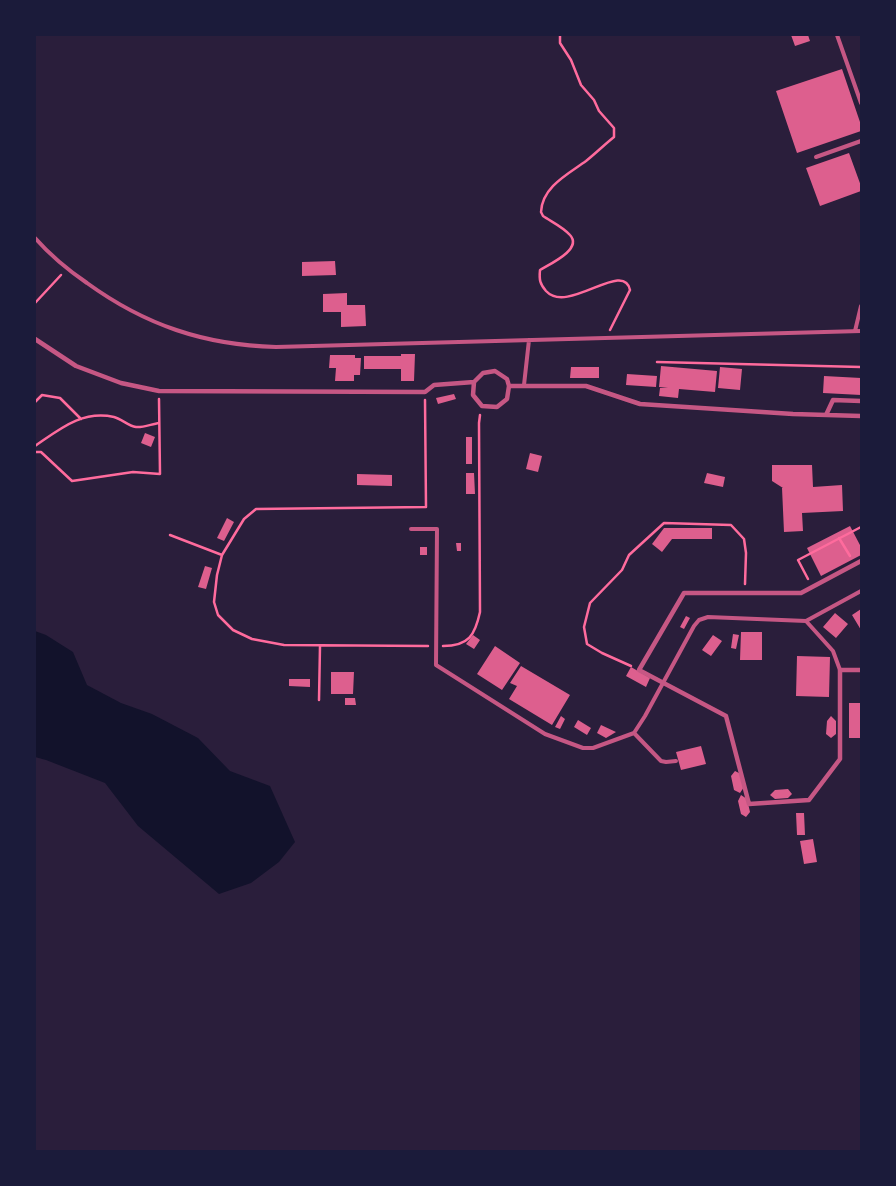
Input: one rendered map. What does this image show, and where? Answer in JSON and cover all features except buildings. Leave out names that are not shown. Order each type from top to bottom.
[{"type":"street","points":[[35,338],[76,366],[121,384],[159,391],[425,392],[434,385],[474,382]]},
{"type":"street","points":[[495,372],[507,379],[509,386],[507,399],[497,407],[482,406],[473,395],[474,382],[483,373],[495,372]]},
{"type":"street","points":[[509,386],[586,386],[640,404],[861,416]]},
{"type":"street","points":[[826,415],[833,400],[861,401]]},
{"type":"street","points":[[861,561],[802,593],[684,592],[639,670],[726,716],[750,804],[809,800],[840,759],[840,670],[861,670]]},
{"type":"lane","points":[[837,35],[861,102]]},
{"type":"lane","points":[[816,157],[861,141]]},
{"type":"lane","points":[[35,238],[66,268],[107,298],[166,328],[221,343],[276,347],[861,331]]},
{"type":"lane","points":[[855,331],[861,306]]},
{"type":"lane","points":[[524,385],[529,340]]},
{"type":"lane","points":[[411,529],[437,529],[436,665],[545,734],[583,748],[593,748],[634,733],[694,626],[700,620],[708,617],[806,621],[861,591]]},
{"type":"lane","points":[[806,621],[833,651],[840,670]]},
{"type":"lane","points":[[634,733],[661,761],[676,760]]},
{"type":"path","points":[[560,35],[560,43],[571,60],[581,85],[594,100],[599,111],[614,128],[614,137],[586,161],[566,174],[546,194],[541,212],[543,216],[570,234],[574,244],[570,251],[540,270],[539,280],[540,284],[549,294],[569,297],[612,281],[620,280],[630,286],[630,290],[606,338]]},
{"type":"path","points":[[35,303],[66,268]]},
{"type":"path","points":[[657,362],[861,367]]},
{"type":"path","points":[[35,452],[41,452],[72,481],[133,472],[160,474],[159,391]]},
{"type":"path","points":[[425,392],[426,507],[256,509],[244,519],[222,555],[217,575],[214,602],[218,615],[233,630],[252,639],[284,645],[431,646]]},
{"type":"path","points":[[35,402],[42,395],[60,398],[81,419]]},
{"type":"path","points":[[455,646],[466,641],[476,628],[480,612],[479,423],[482,406]]},
{"type":"path","points":[[35,446],[65,427],[93,415],[116,418],[136,428],[159,423]]},
{"type":"path","points":[[639,670],[587,644],[584,627],[590,603],[622,570],[629,554],[664,523],[731,525],[744,540],[746,553],[744,593]]},
{"type":"path","points":[[812,587],[798,560],[861,527]]},
{"type":"path","points":[[170,534],[222,555]]},
{"type":"path","points":[[839,538],[855,565]]},
{"type":"path","points":[[320,646],[320,700]]},
{"type":"shaded area","points":[[35,35],[861,35],[861,1151],[35,1151]]},
{"type":"shaded area","points":[[35,631],[46,635],[73,652],[87,685],[121,703],[152,714],[198,738],[230,771],[270,786],[295,842],[279,862],[251,883],[219,894],[138,826],[105,783],[35,757]]}]
